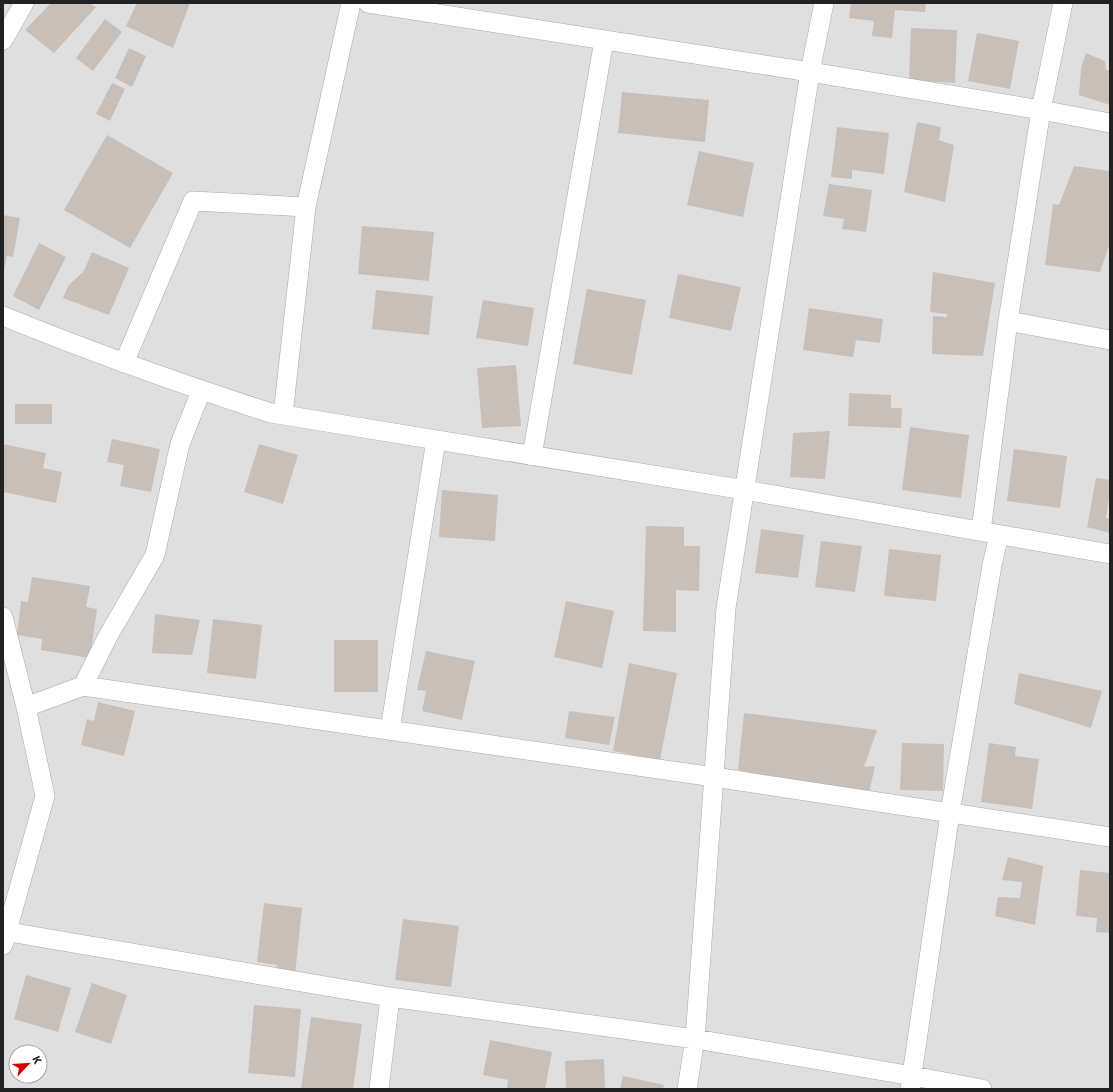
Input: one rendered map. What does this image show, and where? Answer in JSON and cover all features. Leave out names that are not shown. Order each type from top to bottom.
[{"type":"street","points":[[3,40],[24,3]]},
{"type":"street","points":[[283,415],[306,206],[351,3]]},
{"type":"street","points":[[368,3],[810,72],[1041,110],[1110,123]]},
{"type":"street","points":[[687,1089],[695,1039],[726,608],[810,72],[824,3]]},
{"type":"street","points":[[912,1082],[950,813],[992,565],[990,533],[1008,321],[1041,110],[1063,3]]},
{"type":"street","points":[[532,456],[604,40]]},
{"type":"street","points":[[124,363],[193,201],[306,206]]},
{"type":"street","points":[[3,316],[63,341],[201,391],[271,413],[745,490],[1110,554]]},
{"type":"street","points":[[1008,321],[1110,340]]},
{"type":"street","points":[[83,686],[108,636],[155,556],[180,444],[201,391]]},
{"type":"street","points":[[390,730],[436,440]]},
{"type":"street","points":[[3,617],[26,707],[45,796],[4,936],[390,997],[695,1039],[912,1082],[982,1089]]},
{"type":"street","points":[[26,707],[83,686],[714,777],[1110,837]]},
{"type":"street","points":[[379,1089],[390,997]]},
{"type":"shaded area","points":[[3,3],[1110,3],[1110,1089],[3,1089]]},
{"type":"building","points":[[51,3],[89,3],[96,7],[54,53],[25,30]]},
{"type":"building","points":[[137,3],[190,3],[173,48],[126,26]]},
{"type":"building","points":[[851,3],[926,3],[925,12],[895,10],[892,38],[872,36],[874,21],[849,18]]},
{"type":"building","points":[[105,19],[122,32],[93,71],[76,58]]},
{"type":"building","points":[[911,28],[957,30],[955,83],[909,80]]},
{"type":"building","points":[[977,33],[1019,41],[1010,89],[968,81]]},
{"type":"building","points":[[129,48],[146,56],[132,87],[115,78]]},
{"type":"building","points":[[1086,53],[1105,61],[1106,70],[1110,70],[1110,105],[1079,95],[1081,68]]},
{"type":"building","points":[[112,83],[125,89],[110,121],[96,114]]},
{"type":"building","points":[[622,92],[709,100],[705,142],[618,133]]},
{"type":"building","points":[[917,122],[941,127],[939,140],[954,145],[945,202],[904,192]]},
{"type":"building","points":[[837,127],[889,133],[884,174],[852,170],[852,179],[831,177]]},
{"type":"building","points":[[107,135],[173,173],[130,248],[64,210]]},
{"type":"building","points":[[699,151],[754,163],[743,217],[687,205]]},
{"type":"building","points":[[1074,166],[1110,171],[1110,243],[1100,272],[1045,265],[1053,204],[1059,205]]},
{"type":"building","points":[[829,184],[872,190],[866,232],[842,229],[844,219],[823,216]]},
{"type":"building","points":[[3,215],[20,218],[13,257],[7,256],[4,271]]},
{"type":"building","points":[[362,226],[434,232],[429,281],[358,274]]},
{"type":"building","points":[[39,243],[66,257],[39,310],[13,296]]},
{"type":"building","points":[[92,252],[129,268],[109,315],[63,298],[68,286],[84,271]]},
{"type":"building","points":[[933,272],[995,283],[983,356],[932,354],[933,316],[947,317],[947,314],[930,312]]},
{"type":"building","points":[[678,274],[741,287],[731,331],[669,318]]},
{"type":"building","points":[[587,289],[646,300],[632,375],[573,364]]},
{"type":"building","points":[[376,290],[433,296],[429,335],[372,329]]},
{"type":"building","points":[[483,300],[534,308],[528,346],[476,338]]},
{"type":"building","points":[[809,308],[883,319],[880,343],[856,340],[853,357],[803,350]]},
{"type":"building","points":[[516,365],[521,426],[482,428],[477,368]]},
{"type":"building","points":[[849,393],[891,395],[891,408],[902,408],[901,428],[848,426]]},
{"type":"building","points":[[15,404],[52,404],[52,424],[15,424]]},
{"type":"building","points":[[910,427],[969,435],[961,498],[902,490]]},
{"type":"building","points":[[830,431],[825,479],[790,477],[793,433]]},
{"type":"building","points":[[112,439],[160,449],[151,492],[120,486],[124,465],[107,462]]},
{"type":"building","points":[[3,444],[46,453],[43,468],[62,472],[56,503],[3,492]]},
{"type":"building","points":[[259,444],[298,455],[283,504],[244,492]]},
{"type":"building","points":[[1014,449],[1067,456],[1060,508],[1007,501]]},
{"type":"building","points":[[1096,478],[1110,480],[1110,497],[1106,518],[1110,519],[1110,533],[1087,527]]},
{"type":"building","points":[[442,490],[498,495],[495,541],[439,537]]},
{"type":"building","points":[[646,526],[684,527],[684,546],[700,546],[699,591],[676,590],[676,632],[643,631]]},
{"type":"building","points":[[761,529],[804,535],[798,578],[755,573]]},
{"type":"building","points":[[821,541],[862,546],[855,592],[815,587]]},
{"type":"building","points":[[889,549],[941,555],[936,601],[884,596]]},
{"type":"building","points":[[32,577],[90,586],[86,607],[97,609],[90,658],[41,650],[42,639],[17,635],[21,601],[28,602]]},
{"type":"building","points":[[566,601],[614,611],[602,668],[554,657]]},
{"type":"building","points":[[155,614],[200,620],[192,655],[152,653]]},
{"type":"building","points":[[213,619],[262,625],[256,679],[207,673]]},
{"type":"building","points":[[334,640],[378,640],[378,692],[334,692]]},
{"type":"building","points":[[426,651],[475,661],[462,720],[422,711],[426,691],[417,690]]},
{"type":"building","points":[[629,663],[677,673],[660,760],[613,751]]},
{"type":"building","points":[[1019,673],[1102,691],[1091,728],[1014,704]]},
{"type":"building","points":[[98,702],[135,711],[124,756],[81,745],[87,719],[94,721]]},
{"type":"building","points":[[569,711],[615,717],[609,745],[565,738]]},
{"type":"building","points":[[744,713],[877,730],[864,767],[875,766],[868,797],[738,770]]},
{"type":"building","points":[[902,743],[944,744],[943,791],[900,790]]},
{"type":"building","points":[[989,743],[1016,747],[1015,756],[1039,759],[1032,809],[981,802]]},
{"type":"building","points":[[1008,857],[1043,866],[1035,925],[995,916],[998,897],[1020,898],[1022,882],[1002,880]]},
{"type":"building","points":[[1080,870],[1110,873],[1110,933],[1096,932],[1097,918],[1076,916]]},
{"type":"building","points":[[264,903],[302,908],[295,975],[276,973],[277,965],[257,962]]},
{"type":"building","points":[[403,919],[459,926],[451,987],[395,980]]},
{"type":"building","points":[[26,975],[71,988],[58,1032],[14,1019]]},
{"type":"building","points":[[92,983],[127,995],[111,1044],[75,1032]]},
{"type":"building","points":[[254,1005],[301,1009],[295,1077],[248,1073]]},
{"type":"building","points":[[311,1017],[362,1024],[353,1089],[301,1089]]},
{"type":"building","points":[[490,1040],[552,1052],[545,1089],[507,1089],[508,1080],[483,1075]]},
{"type":"building","points":[[604,1059],[605,1089],[566,1089],[565,1061]]},
{"type":"building","points":[[623,1076],[664,1085],[663,1089],[620,1089]]}]
